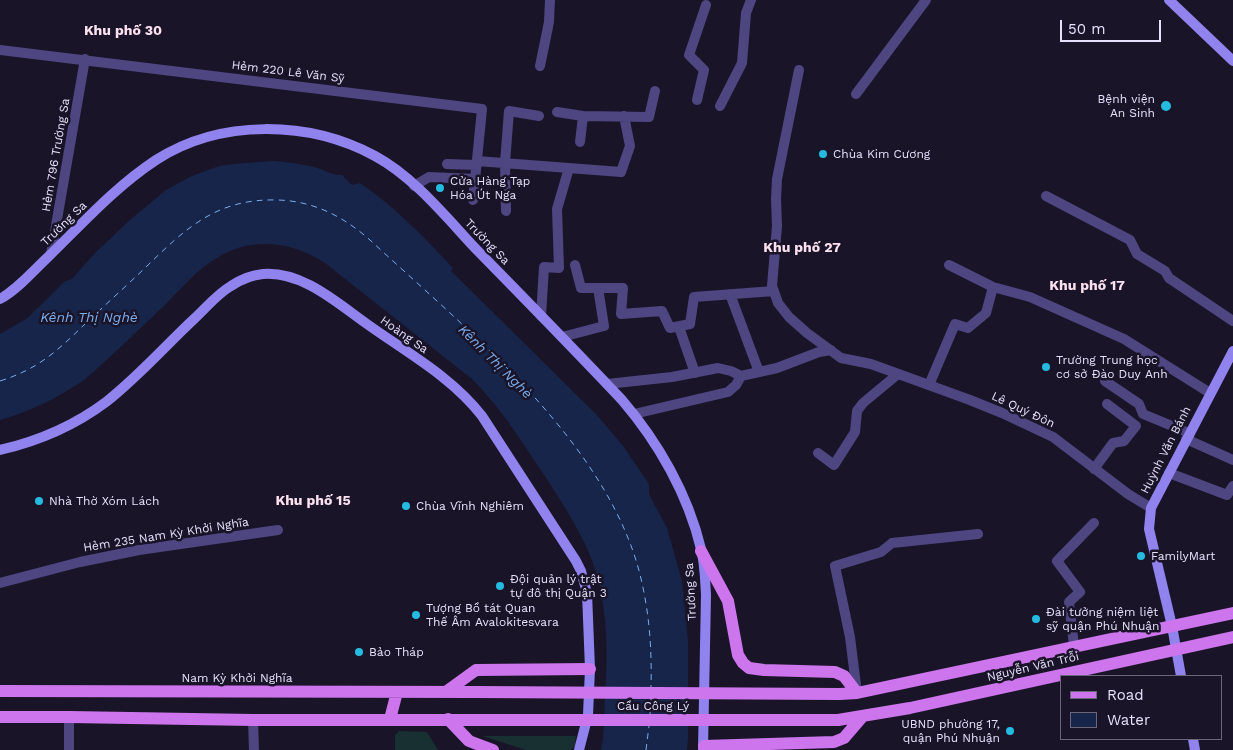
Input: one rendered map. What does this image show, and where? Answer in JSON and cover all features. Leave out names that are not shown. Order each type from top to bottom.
[{"type":"main road","points":[[702,551],[728,601],[738,655],[743,664],[749,668],[764,670],[835,672],[844,676],[857,693]]},
{"type":"main road","name":"Nguyễn Văn Trỗi","points":[[840,694],[857,693],[1233,613]]},
{"type":"main road","name":"Nguyễn Văn Trỗi","points":[[838,720],[910,708],[1233,637]]},
{"type":"main road","points":[[447,691],[476,670],[590,669]]},
{"type":"main road","name":"Nam Kỳ Khởi Nghĩa","points":[[0,692],[475,692]]},
{"type":"main road","points":[[390,719],[397,692]]},
{"type":"main road","name":"Cầu Công Lý","points":[[475,692],[840,694]]},
{"type":"main road","points":[[0,717],[254,720],[448,719],[469,741],[493,750]]},
{"type":"main road","points":[[703,748],[778,747],[839,741],[847,736],[862,717]]},
{"type":"main road","name":"Cầu Công Lý","points":[[448,719],[838,720]]},
{"type":"street","points":[[540,66],[549,22],[550,0]]},
{"type":"street","points":[[720,106],[742,63],[746,13],[751,0]]},
{"type":"street","points":[[856,94],[926,0]]},
{"type":"street","points":[[1173,2],[1233,61]]},
{"type":"street","points":[[697,100],[704,70],[689,54],[706,5]]},
{"type":"street","name":"Hẻm 220 Lê Văn Sỹ","points":[[0,50],[86,59],[482,109],[473,200]]},
{"type":"street","name":"Hẻm 796 Trường Sa","points":[[51,254],[86,59]]},
{"type":"street","points":[[575,265],[581,288],[623,288],[621,314],[662,311],[670,328],[690,324],[694,297],[774,291],[772,286],[777,226],[777,178],[799,70]]},
{"type":"street","points":[[557,112],[583,116],[649,116],[655,91]]},
{"type":"street","points":[[506,211],[505,163],[509,110],[539,116]]},
{"type":"street","points":[[580,142],[583,116]]},
{"type":"street","points":[[447,164],[505,163],[621,172],[630,146],[624,116]]},
{"type":"street","name":"Trường Sa","points":[[0,299],[21,283],[110,197],[142,170],[174,150],[192,142],[221,133],[253,130],[303,132],[352,146],[391,166],[414,186],[607,384],[634,414],[658,448],[692,520],[702,551],[706,595],[703,748]]},
{"type":"street","points":[[541,316],[544,267],[559,268],[557,209],[569,168]]},
{"type":"street","points":[[414,186],[429,178],[475,179]]},
{"type":"street","points":[[1046,196],[1130,240],[1137,254],[1165,271],[1169,278],[1233,321]]},
{"type":"street","points":[[949,265],[993,287],[1030,297],[1124,339],[1210,393]]},
{"type":"street","name":"Hoàng Sa","points":[[0,450],[49,436],[94,410],[119,391],[219,295],[236,283],[252,276],[263,274],[284,276],[300,281],[324,294],[447,381],[465,396],[482,416],[570,552],[581,571],[588,603],[590,669],[588,715],[579,750]]},
{"type":"street","points":[[929,384],[955,324],[968,328],[986,313],[993,287]]},
{"type":"street","points":[[562,337],[604,326],[598,288]]},
{"type":"street","name":"Lê Quý Ðôn","points":[[774,291],[778,303],[789,317],[841,358],[871,364],[929,384],[1002,413],[1053,437],[1128,494],[1151,508]]},
{"type":"street","points":[[730,294],[759,372]]},
{"type":"street","points":[[678,326],[695,373]]},
{"type":"street","points":[[607,384],[672,377],[718,368],[741,376],[777,368],[818,352],[831,350]]},
{"type":"street","name":"Huỳnh Văn Bánh","points":[[1176,649],[1149,529],[1151,508],[1233,351]]},
{"type":"street","points":[[818,453],[834,465],[855,432],[857,411],[864,402],[898,374]]},
{"type":"street","points":[[634,414],[728,392],[736,385],[741,376]]},
{"type":"street","points":[[1105,381],[1139,404],[1143,414],[1233,460]]},
{"type":"street","points":[[1094,469],[1113,442],[1124,441],[1136,426],[1107,404]]},
{"type":"street","points":[[1169,473],[1227,496],[1233,486]]},
{"type":"street","points":[[1074,646],[1069,602],[1080,592],[1057,562],[1094,523]]},
{"type":"street","name":"Hẻm 235 Nam Kỳ Khởi Nghĩa","points":[[0,583],[80,562],[131,552],[278,530]]},
{"type":"street","points":[[857,693],[852,653],[835,566],[881,552],[892,543],[978,534]]},
{"type":"street","points":[[1176,649],[1181,675]]},
{"type":"street","points":[[69,717],[69,750]]},
{"type":"street","points":[[254,720],[254,750]]},
{"type":"green space","points":[[399,731],[427,732],[438,750],[395,750],[395,735]]},
{"type":"green space","points":[[482,736],[576,736],[575,746],[571,750],[526,750]]},
{"type":"water","name":"Kênh Thị Nghè","points":[[274,161],[309,166],[342,175],[352,185],[360,183],[385,202],[420,234],[453,268],[451,271],[596,414],[624,447],[649,484],[649,494],[667,528],[682,581],[688,641],[687,750],[601,750],[604,729],[607,656],[605,617],[598,580],[592,562],[568,512],[513,428],[490,398],[472,379],[325,263],[313,256],[286,246],[272,244],[258,244],[230,251],[209,263],[195,274],[163,307],[84,380],[44,403],[0,420],[0,334],[26,319],[65,281],[72,279],[95,253],[131,219],[166,190],[192,176],[219,166]]},
{"type":"ferry route","points":[[0,381],[25,371],[46,359],[174,240],[204,218],[237,204],[256,201],[291,201],[304,203],[328,212],[350,224],[370,240],[487,348],[526,388],[562,430],[594,474],[620,519],[638,567],[649,627],[651,687]]},
{"type":"ferry route","points":[[650,714],[651,698]]},
{"type":"ferry route","points":[[646,750],[649,726]]},
{"type":"place","name":"Bệnh viện An Sinh","points":[[1166,106]]},
{"type":"place","name":"Chùa Kim Cương","points":[[823,154]]},
{"type":"place","name":"Cửa Hàng Tạp Hóa Út Nga","points":[[440,188]]},
{"type":"place","name":"Trường Trung học cơ sở Đào Duy Anh","points":[[1046,367]]},
{"type":"place","name":"Nhà Thờ Xóm Lách","points":[[39,501]]},
{"type":"place","name":"Chùa Vĩnh Nghiêm","points":[[406,506]]},
{"type":"place","name":"FamilyMart","points":[[1141,556]]},
{"type":"place","name":"Đội quản lý trật tự đô thị Quận 3","points":[[500,586]]},
{"type":"place","name":"Tượng Bồ tát Quan Thế Âm Avalokitesvara","points":[[416,615]]},
{"type":"place","name":"Đài tưởng niệm liệt sỹ quận Phú Nhuận","points":[[1036,619]]},
{"type":"place","name":"Bảo Tháp","points":[[359,652]]},
{"type":"place","name":"UBND phường 17, quận Phú Nhuận","points":[[1010,731]]},
{"type":"district","name":"Khu phố 30","points":[[123,31]]},
{"type":"district","name":"Khu phố 27","points":[[802,248]]},
{"type":"district","name":"Khu phố 17","points":[[1087,286]]},
{"type":"district","name":"Khu phố 15","points":[[313,501]]}]
